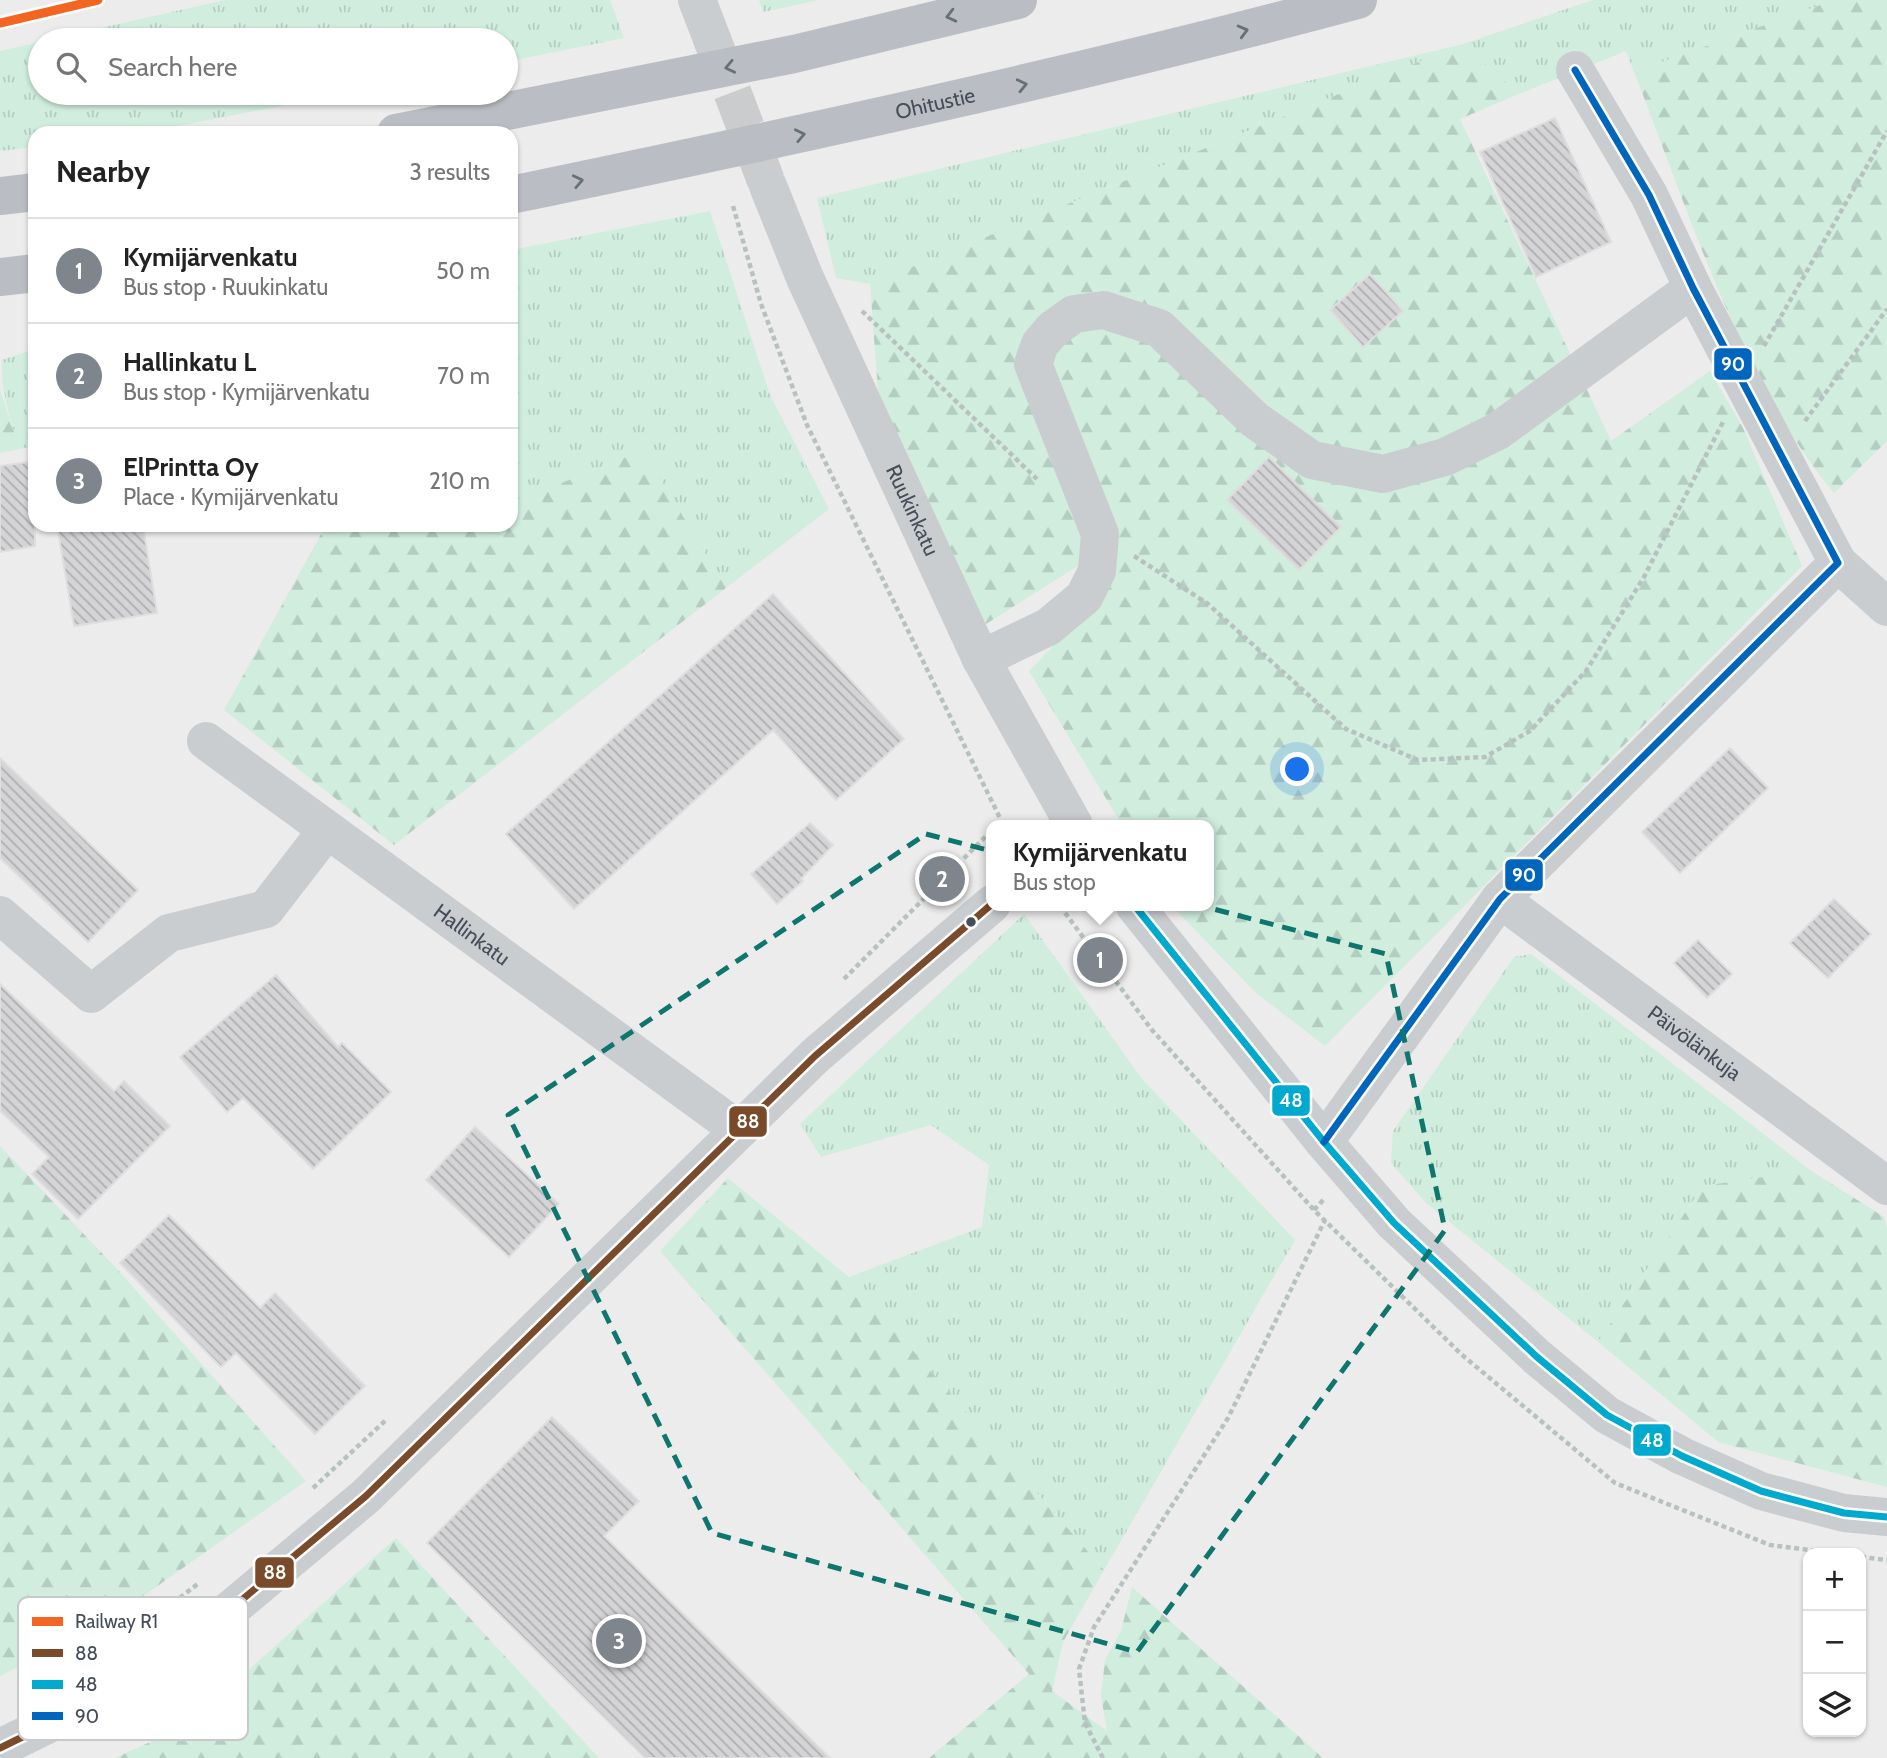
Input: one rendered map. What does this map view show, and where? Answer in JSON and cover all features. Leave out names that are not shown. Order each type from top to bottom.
[{"type":"highway","points":[[431,126],[794,54],[1018,0]]},
{"type":"highway","name":"Ohitustie","points":[[518,194],[807,134],[1137,58],[1358,0]]},
{"type":"highway","points":[[0,196],[28,193]]},
{"type":"highway","points":[[0,277],[28,274]]},
{"type":"street","points":[[697,0],[712,39]]},
{"type":"street","points":[[1575,70],[1649,195],[1693,288],[1838,563],[1887,607]]},
{"type":"street","name":"Ruukinkatu","points":[[768,186],[805,278],[981,659],[1071,820]]},
{"type":"street","points":[[981,659],[1048,627],[1084,597],[1097,571],[1100,534],[1033,364],[1040,344],[1053,329],[1074,314],[1104,310],[1159,328],[1255,419],[1312,460],[1382,474],[1445,457],[1498,431],[1693,288]]},
{"type":"street","points":[[1324,1142],[1500,898],[1838,563]]},
{"type":"street","name":"Hallinkatu","points":[[206,741],[739,1130]]},
{"type":"street","points":[[0,915],[91,994],[169,933],[267,909],[327,830]]},
{"type":"street","name":"Päivölänkuja","points":[[1500,898],[1887,1186]]},
{"type":"street","points":[[245,1597],[366,1496],[815,1056],[986,909]]},
{"type":"street","points":[[1139,911],[1324,1142],[1394,1223],[1537,1357],[1607,1415],[1682,1456],[1761,1491],[1844,1513],[1887,1517]]},
{"type":"street","points":[[0,1748],[18,1739]]},
{"type":"path","points":[[1100,534],[1208,604],[1346,729],[1418,760],[1485,757],[1530,731],[1586,671],[1644,577],[1744,381],[1887,131]]},
{"type":"path","points":[[732,204],[761,304],[807,425],[1001,820]]},
{"type":"path","points":[[857,309],[867,315],[1042,484]]},
{"type":"path","points":[[1781,453],[1887,309]]},
{"type":"path","points":[[835,987],[986,836]]},
{"type":"path","points":[[1102,1758],[1085,1723],[1079,1669],[1094,1627],[1228,1418],[1325,1220]]},
{"type":"path","points":[[309,1492],[388,1418]]},
{"type":"path","points":[[1866,1558],[1887,1560]]},
{"type":"path","points":[[181,1597],[205,1579]]},
{"type":"highlighted area","points":[[926,834],[1386,954],[1445,1230],[1137,1652],[712,1533],[508,1115]]},
{"type":"green space","points":[[225,0],[610,0],[624,38],[518,60],[518,28],[100,28]]},
{"type":"green space","points":[[759,0],[819,0],[763,12]]},
{"type":"green space","points":[[1593,0],[1834,0],[1634,72],[1626,51],[1519,94],[1463,44]]},
{"type":"green space","points":[[1834,0],[1887,0],[1887,441],[1834,493],[1801,448],[1771,399],[1744,346],[1696,236],[1634,72]]},
{"type":"green space","points":[[1463,44],[870,284],[836,278],[817,198]]},
{"type":"green space","points":[[1463,44],[1519,94],[1460,119],[1611,441],[1710,371],[1743,428],[1802,566],[1325,1046],[1256,993],[1177,911],[1214,911],[1214,820],[1119,820],[1029,671],[1113,583],[1081,564],[986,624],[879,404],[870,284]]},
{"type":"green space","points":[[28,45],[28,105],[286,105],[179,126],[28,126],[28,148],[0,151],[0,51]]},
{"type":"green space","points":[[710,211],[770,395],[829,509],[726,588],[643,450],[518,501],[518,249]]},
{"type":"green space","points":[[28,351],[28,447],[20,449],[10,417],[4,393],[2,360]]},
{"type":"green space","points":[[0,390],[20,449],[0,453]]},
{"type":"green space","points":[[643,450],[726,588],[394,845],[224,710],[322,532],[518,532],[518,501]]},
{"type":"green space","points":[[1024,914],[1142,1079],[1295,1240],[1104,1570],[849,1277],[982,1227],[989,1165],[931,1125],[821,1157],[800,1124]]},
{"type":"green space","points":[[1531,954],[1810,1170],[1703,1186],[1598,1342],[1426,1203],[1391,1163],[1393,1131],[1514,957]]},
{"type":"green space","points":[[0,1146],[117,1269],[306,1481],[142,1597],[18,1597],[18,1667],[0,1676]]},
{"type":"green space","points":[[1810,1170],[1884,1217],[1887,1227],[1887,1487],[1718,1442],[1598,1342],[1703,1186]]},
{"type":"green space","points":[[728,1178],[849,1277],[1104,1570],[1063,1642],[1052,1691],[1107,1731],[1101,1696],[1105,1660],[1121,1631],[1132,1587],[1323,1758],[929,1758],[1029,1674],[660,1251]]},
{"type":"green space","points":[[396,1538],[599,1758],[115,1758],[154,1740],[248,1740],[248,1670]]},
{"type":"building","points":[[1555,118],[1611,242],[1536,277],[1480,152]]},
{"type":"building","points":[[1370,274],[1403,311],[1363,347],[1330,310]]},
{"type":"building","points":[[1269,457],[1341,527],[1299,570],[1227,500]]},
{"type":"building","points":[[28,462],[28,532],[35,532],[35,546],[0,552],[0,466]]},
{"type":"building","points":[[58,532],[144,532],[157,613],[74,626]]},
{"type":"building","points":[[773,594],[904,739],[836,800],[773,730],[574,909],[506,834]]},
{"type":"building","points":[[1730,748],[1768,788],[1680,873],[1642,832]]},
{"type":"building","points":[[0,758],[138,890],[88,942],[0,858]]},
{"type":"building","points":[[810,823],[833,845],[801,879],[803,881],[777,904],[751,874]]},
{"type":"building","points":[[1834,899],[1871,934],[1828,978],[1790,943]]},
{"type":"building","points":[[1698,940],[1732,974],[1707,998],[1674,963]]},
{"type":"building","points":[[276,975],[338,1047],[342,1043],[391,1092],[313,1169],[243,1098],[227,1112],[180,1057]]},
{"type":"building","points":[[0,984],[114,1091],[124,1081],[170,1126],[78,1219],[32,1174],[49,1157],[0,1111]]},
{"type":"building","points":[[475,1127],[559,1204],[509,1257],[426,1180]]},
{"type":"building","points":[[169,1215],[260,1308],[275,1293],[365,1386],[315,1434],[236,1353],[221,1367],[120,1263]]},
{"type":"building","points":[[552,1417],[639,1501],[604,1536],[830,1758],[645,1758],[427,1543]]},
{"type":"tunnel","points":[[712,39],[768,186]]},
{"type":"rail line","name":"R1","points":[[0,23],[98,0]]},
{"type":"transit line","name":"90","points":[[1324,1142],[1500,899],[1838,563],[1693,288],[1649,195],[1575,70]]},
{"type":"transit line","name":"88","points":[[245,1597],[366,1496],[815,1056],[986,909]]},
{"type":"transit line","name":"48","points":[[1139,911],[1324,1142],[1394,1223],[1537,1357],[1607,1415],[1682,1456],[1761,1491],[1844,1513],[1887,1517]]},
{"type":"transit line","name":"88","points":[[0,1748],[18,1739]]},
{"type":"place","name":"Hallinkatu L","points":[[942,879]]},
{"type":"place","name":"Kymijärvenkatu","points":[[1100,960]]},
{"type":"place","name":"ElPrintta Oy","points":[[619,1641]]}]
